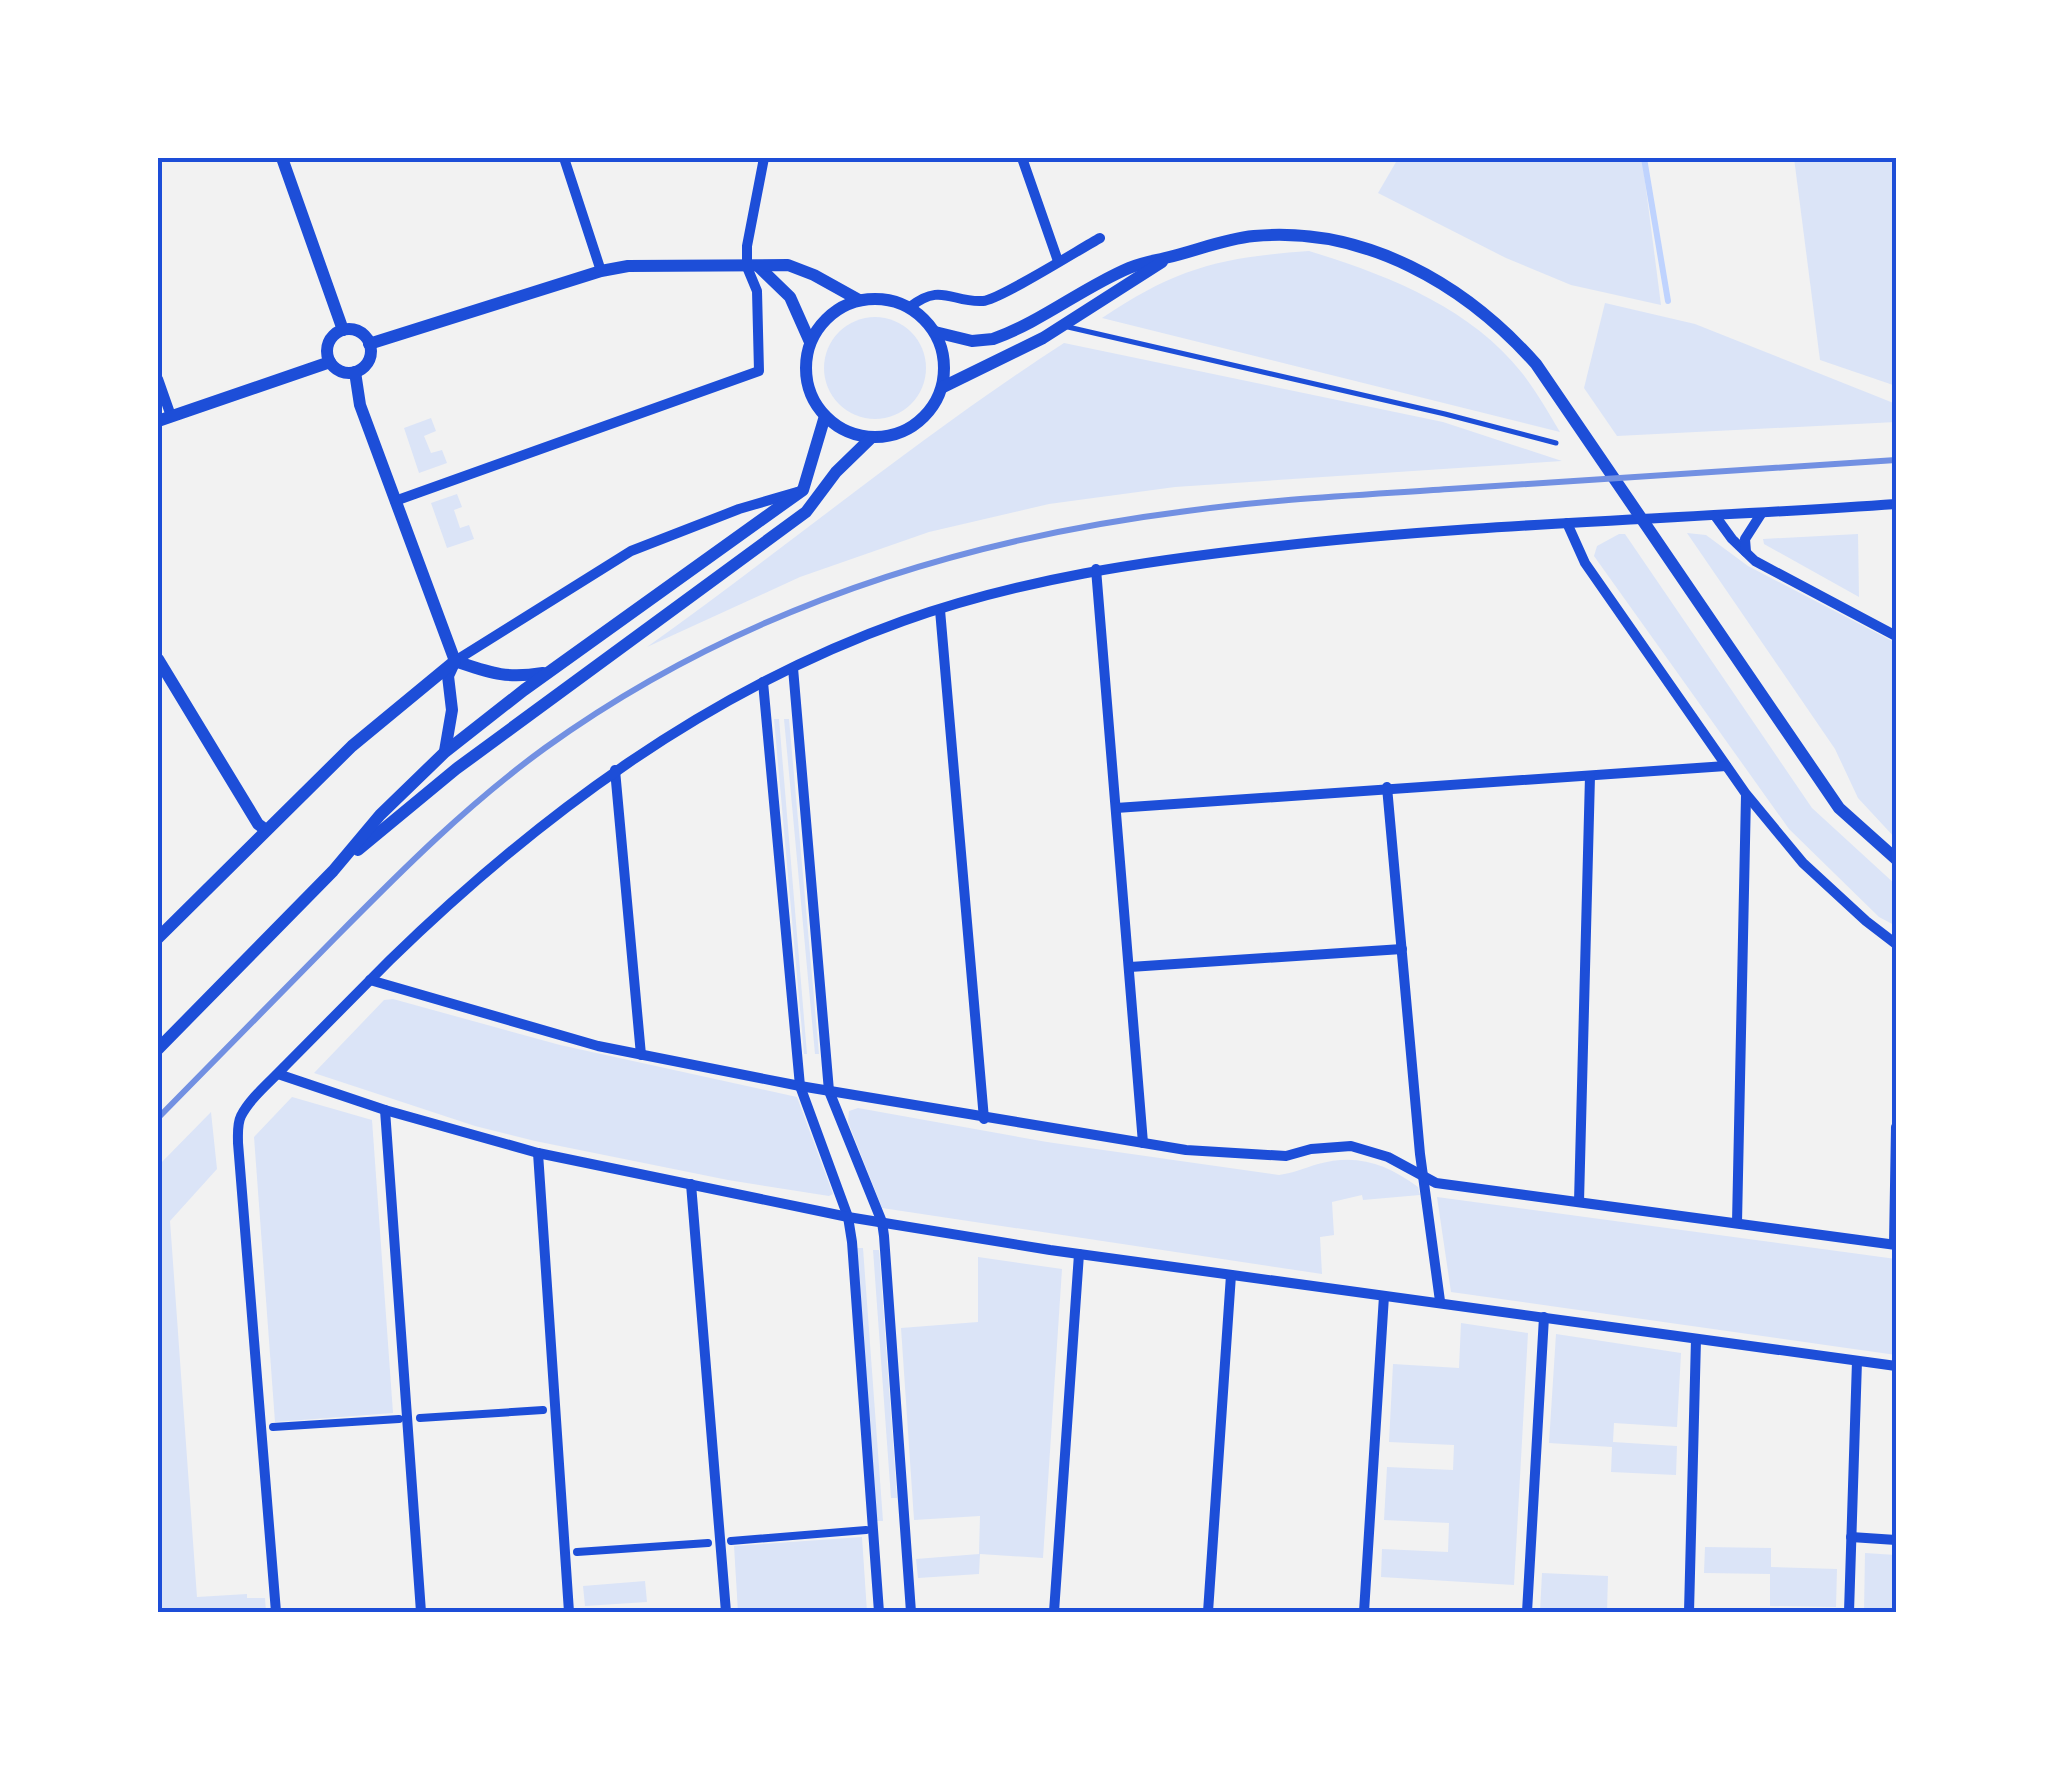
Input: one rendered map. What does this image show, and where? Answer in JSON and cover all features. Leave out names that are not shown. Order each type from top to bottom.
[{"type":"street","points":[[282,158],[342,330]]},
{"type":"street","points":[[564,158],[601,271]]},
{"type":"street","points":[[395,501],[759,371],[757,290],[747,246],[764,158]]},
{"type":"street","points":[[1022,158],[1058,262]]},
{"type":"street","points":[[934,332],[972,341],[993,339],[1144,262],[1256,236],[1318,239],[1387,255],[1425,272],[1486,313],[1536,364],[1839,808],[1896,859]]},
{"type":"street","points":[[910,308],[927,296],[938,294],[988,301],[1100,238]]},
{"type":"street","points":[[943,387],[942,351],[934,332],[910,308],[876,298],[859,300],[839,308],[822,323],[810,342],[807,381],[813,400],[825,416],[855,434],[872,437],[906,430],[921,420],[943,387],[1063,326],[1166,258]]},
{"type":"street","points":[[369,344],[628,266],[788,265],[814,274],[859,300]]},
{"type":"street","points":[[752,267],[790,296],[810,342]]},
{"type":"street","points":[[342,330],[356,330],[369,344],[370,358],[355,372],[338,370],[330,362],[328,343],[342,330]]},
{"type":"street","points":[[158,379],[164,419],[330,362]]},
{"type":"street","points":[[355,372],[360,406],[455,661],[448,676],[452,710],[445,752]]},
{"type":"street","points":[[158,1050],[333,871],[380,815],[445,752],[550,671],[803,490],[825,416]]},
{"type":"street","points":[[333,871],[456,768],[806,512],[836,472],[872,437]]},
{"type":"street","points":[[158,938],[352,746],[455,661],[630,551],[739,509],[803,490]]},
{"type":"street","points":[[276,1612],[239,1121],[278,1074],[370,980],[486,872],[615,770],[674,731],[763,682],[901,622],[1096,569],[1328,540],[1896,504]]},
{"type":"street","points":[[1746,553],[1745,539],[1761,514]]},
{"type":"street","points":[[1716,517],[1755,562],[1896,636]]},
{"type":"street","points":[[1566,523],[1584,564],[1746,794],[1803,863],[1896,944]]},
{"type":"street","points":[[1096,569],[1143,1143]]},
{"type":"street","points":[[940,610],[984,1118]]},
{"type":"street","points":[[158,658],[258,824],[266,830]]},
{"type":"street","points":[[455,661],[484,673],[513,678],[550,671]]},
{"type":"street","points":[[793,668],[829,1091],[882,1222],[911,1612]]},
{"type":"street","points":[[763,682],[800,1086],[848,1218],[879,1612]]},
{"type":"street","points":[[1116,808],[1726,766]]},
{"type":"street","points":[[615,770],[641,1055]]},
{"type":"street","points":[[1578,1202],[1590,776]]},
{"type":"street","points":[[1387,787],[1440,1301]]},
{"type":"street","points":[[1737,1223],[1746,794]]},
{"type":"street","points":[[1130,966],[1402,949]]},
{"type":"street","points":[[370,980],[641,1055],[984,1118],[1242,1155],[1286,1156],[1311,1149],[1351,1146],[1388,1157],[1436,1182],[1895,1245],[1896,1128]]},
{"type":"street","points":[[278,1074],[538,1154],[848,1218],[1078,1254],[1896,1366]]},
{"type":"street","points":[[385,1110],[421,1612]]},
{"type":"street","points":[[538,1154],[569,1612]]},
{"type":"street","points":[[692,1184],[726,1612]]},
{"type":"street","points":[[1054,1612],[1078,1254]]},
{"type":"street","points":[[1208,1612],[1230,1275]]},
{"type":"street","points":[[1364,1612],[1384,1296]]},
{"type":"street","points":[[1527,1612],[1544,1317]]},
{"type":"street","points":[[1689,1612],[1696,1339]]},
{"type":"street","points":[[1849,1612],[1857,1360]]},
{"type":"street","points":[[420,1418],[543,1410]]},
{"type":"street","points":[[273,1427],[399,1419]]},
{"type":"street","points":[[731,1541],[866,1530]]},
{"type":"street","points":[[1851,1538],[1896,1540]]},
{"type":"street","points":[[577,1552],[708,1543]]},
{"type":"lane","points":[[1063,326],[1556,443]]},
{"type":"shaded area","points":[[1414,158],[1642,158],[1661,305],[1571,285],[1506,258],[1378,193],[1396,162]]},
{"type":"shaded area","points":[[1794,158],[1896,158],[1896,386],[1820,360]]},
{"type":"shaded area","points":[[1309,251],[1397,283],[1478,329],[1522,373],[1560,432],[1102,318],[1153,287],[1200,268],[1250,257]]},
{"type":"shaded area","points":[[1605,303],[1695,324],[1896,404],[1896,422],[1617,436],[1584,388]]},
{"type":"shaded area","points":[[875,317],[895,321],[911,332],[922,348],[926,368],[922,388],[911,404],[895,415],[875,419],[855,415],[839,404],[828,388],[824,368],[828,348],[839,332],[855,321]]},
{"type":"shaded area","points":[[1064,343],[1443,422],[1562,461],[1175,487],[1049,504],[929,532],[800,577],[647,647],[958,416]]},
{"type":"shaded area","points":[[431,418],[436,431],[424,436],[431,453],[442,450],[447,463],[419,473],[404,428]]},
{"type":"shaded area","points":[[457,494],[462,507],[454,510],[460,528],[469,525],[474,539],[447,548],[431,503]]},
{"type":"shaded area","points":[[1687,533],[1706,535],[1748,566],[1896,643],[1896,839],[1858,798],[1835,749]]},
{"type":"shaded area","points":[[1625,534],[1812,808],[1896,885],[1896,926],[1879,917],[1789,829],[1594,556],[1597,546]]},
{"type":"shaded area","points":[[1858,534],[1859,597],[1764,544],[1763,539]]},
{"type":"shaded area","points":[[774,719],[779,719],[807,1054],[804,1054]]},
{"type":"shaded area","points":[[784,719],[789,719],[819,1054],[815,1054]]},
{"type":"shaded area","points":[[393,999],[560,1045],[797,1097],[833,1194],[728,1180],[535,1141],[475,1126],[314,1073],[384,1000]]},
{"type":"shaded area","points":[[292,1097],[372,1120],[393,1413],[275,1422],[254,1137]]},
{"type":"shaded area","points":[[858,1108],[1047,1142],[1279,1175],[1332,1161],[1359,1160],[1395,1172],[1418,1187],[1420,1195],[1363,1200],[1362,1195],[1332,1202],[1334,1235],[1320,1237],[1322,1274],[882,1208],[848,1122],[849,1111]]},
{"type":"shaded area","points":[[211,1112],[217,1169],[170,1221],[197,1597],[247,1594],[247,1598],[265,1598],[266,1612],[158,1612],[158,1166]]},
{"type":"shaded area","points":[[1437,1197],[1896,1259],[1896,1355],[1451,1292]]},
{"type":"shaded area","points":[[857,1248],[863,1248],[883,1521],[877,1521]]},
{"type":"shaded area","points":[[873,1250],[879,1250],[897,1498],[891,1498]]},
{"type":"shaded area","points":[[978,1257],[1062,1269],[1043,1558],[980,1554],[979,1574],[918,1578],[916,1559],[979,1554],[980,1516],[914,1520],[901,1328],[978,1322]]},
{"type":"shaded area","points":[[1461,1323],[1528,1333],[1514,1585],[1381,1577],[1382,1549],[1448,1552],[1449,1523],[1384,1520],[1387,1467],[1453,1470],[1454,1445],[1389,1442],[1393,1364],[1459,1368]]},
{"type":"shaded area","points":[[1556,1334],[1681,1353],[1677,1427],[1614,1423],[1613,1442],[1677,1446],[1676,1475],[1611,1472],[1612,1447],[1549,1443]]},
{"type":"shaded area","points":[[862,1537],[867,1612],[738,1612],[734,1546]]},
{"type":"shaded area","points":[[1705,1547],[1771,1548],[1771,1567],[1837,1569],[1836,1607],[1770,1606],[1770,1574],[1704,1573]]},
{"type":"shaded area","points":[[1865,1553],[1896,1555],[1896,1612],[1864,1612]]},
{"type":"shaded area","points":[[1542,1573],[1608,1576],[1607,1612],[1540,1612]]},
{"type":"shaded area","points":[[645,1581],[647,1602],[585,1606],[583,1586]]},
{"type":"waterway","points":[[1644,158],[1668,301]]},
{"type":"railway","points":[[158,1118],[411,863],[517,769],[618,700],[693,657],[771,620],[851,589],[1016,541],[1220,507],[1896,460]]}]
